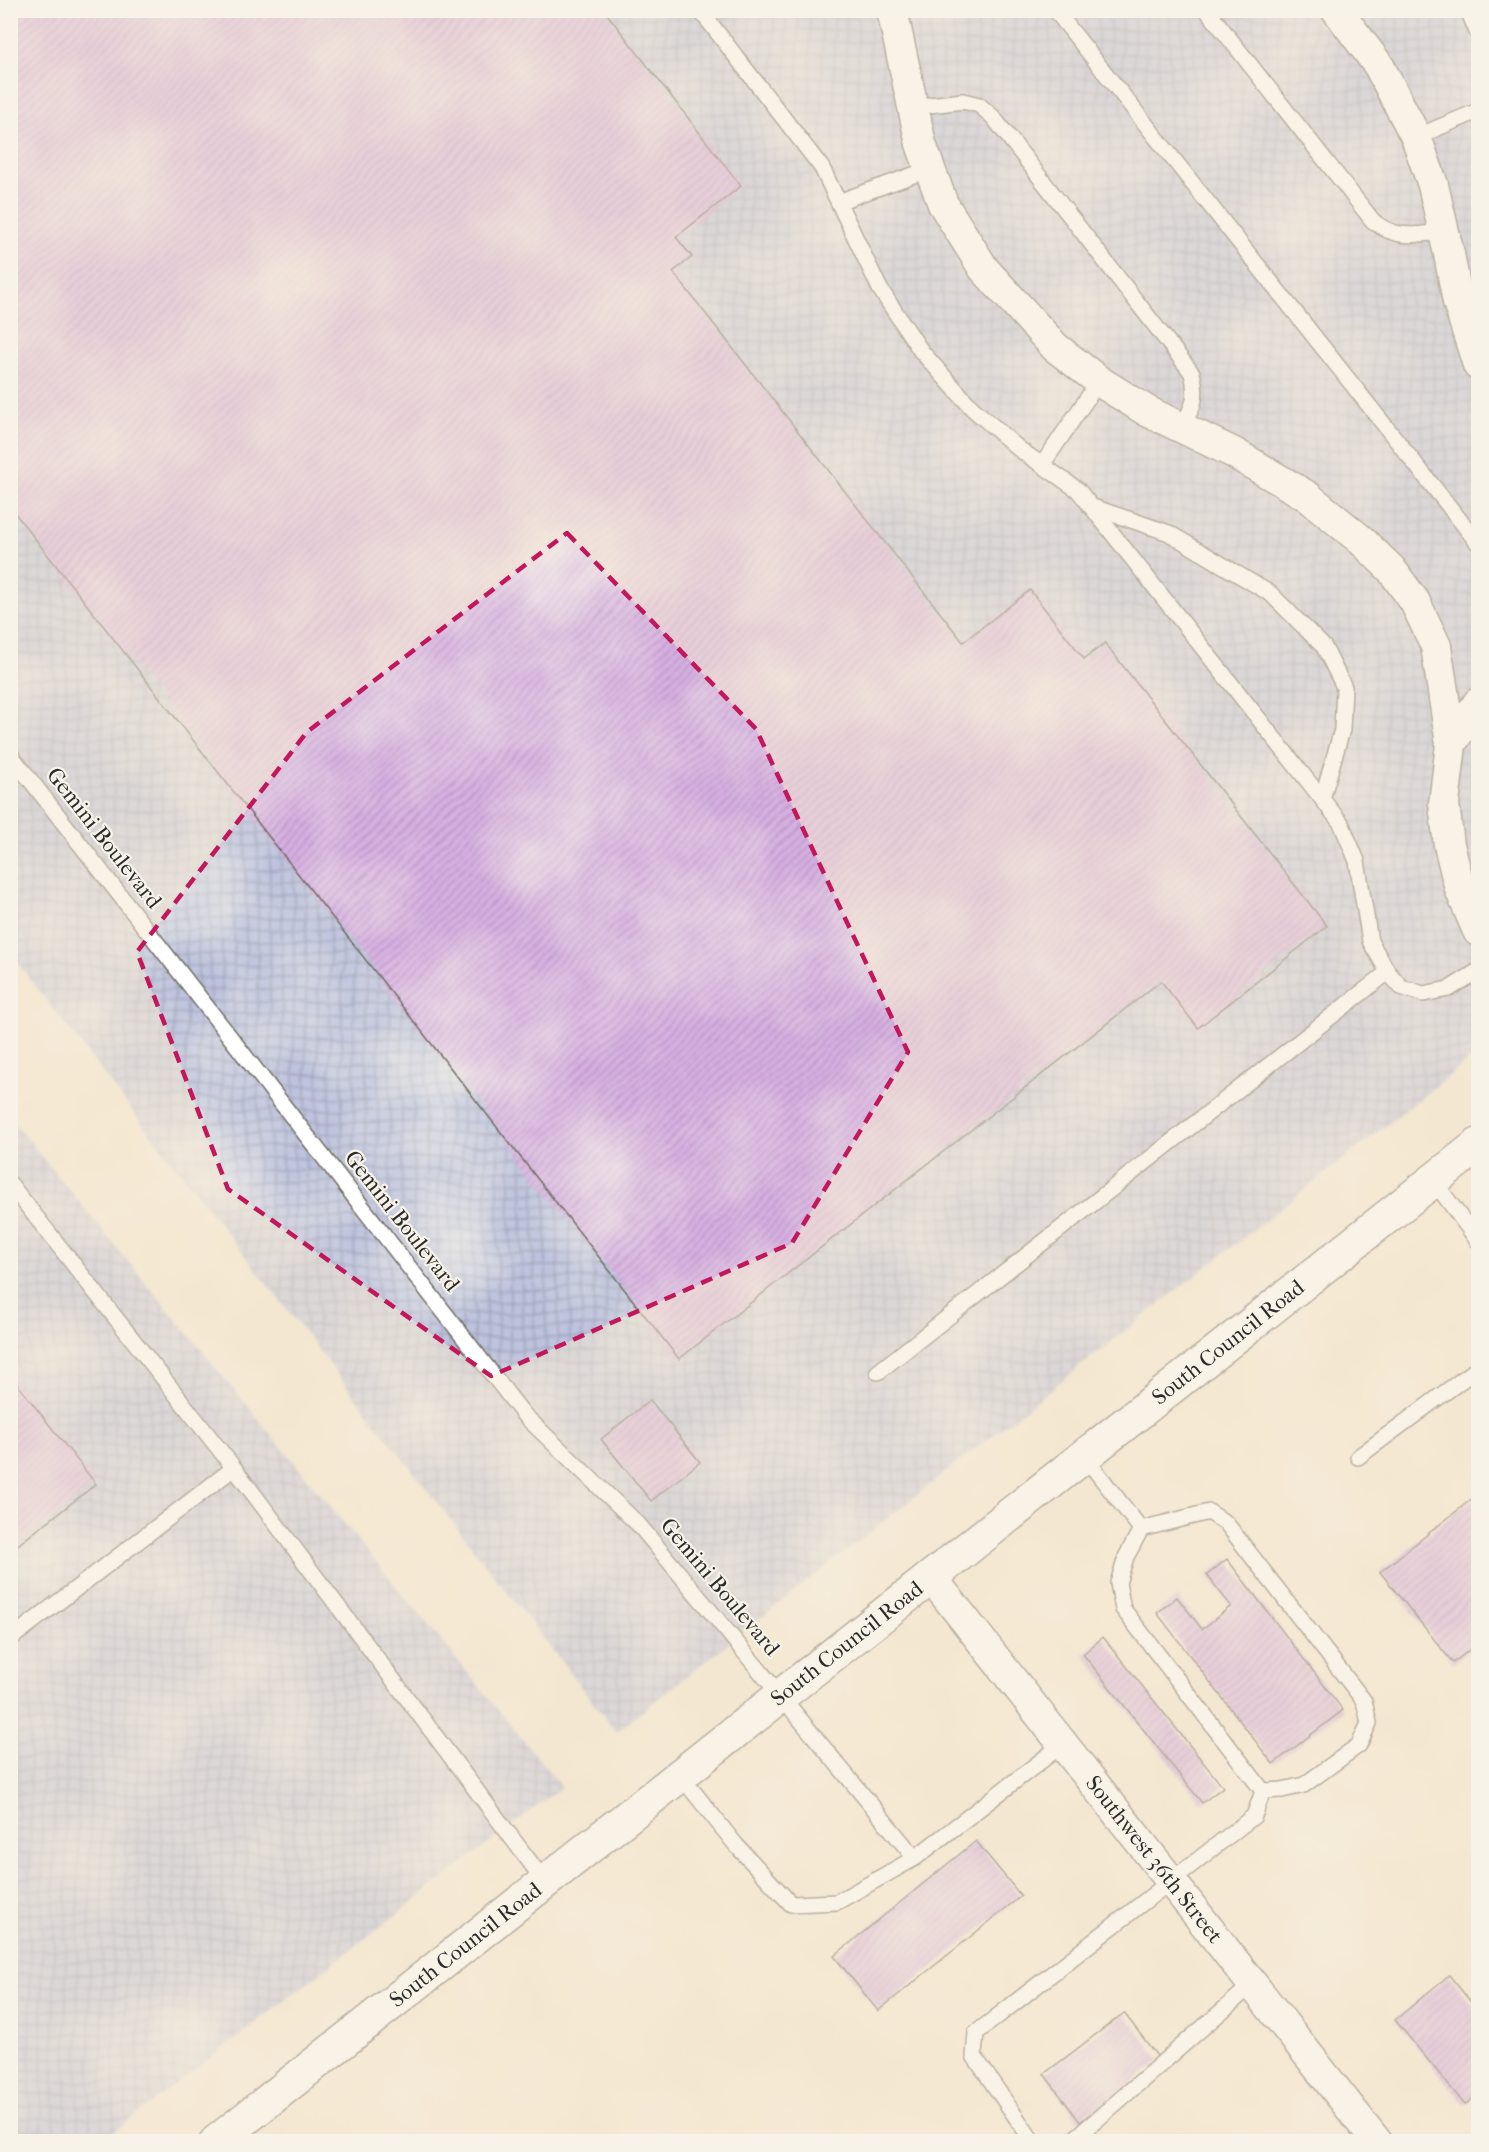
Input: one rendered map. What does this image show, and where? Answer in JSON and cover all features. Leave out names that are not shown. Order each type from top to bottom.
[{"type":"main road","name":"South Council Road","points":[[216,2142],[1479,1144]]},
{"type":"street","points":[[892,10],[921,144],[944,204],[984,269],[1019,309],[1055,347],[1099,381],[1147,411],[1234,453],[1307,496],[1361,540],[1390,569],[1414,602],[1436,646],[1451,744],[1444,804],[1449,845],[1460,889],[1479,931]]},
{"type":"street","points":[[1337,10],[1379,66],[1416,137],[1433,185],[1458,302],[1479,365]]},
{"type":"street","points":[[1451,744],[1479,703]]},
{"type":"street","name":"Southwest 36th Street","points":[[931,1577],[1377,2142]]},
{"type":"lane","points":[[700,10],[822,168],[880,289],[921,351],[972,408],[1019,448],[1078,490],[1341,823],[1357,861],[1370,941],[1388,972],[1401,987],[1423,994],[1449,989],[1479,970]]},
{"type":"lane","points":[[1055,10],[1479,543]]},
{"type":"lane","points":[[1207,10],[1373,221],[1386,231],[1402,235],[1444,232]]},
{"type":"lane","points":[[1468,10],[1479,34]]},
{"type":"lane","points":[[913,107],[963,101],[979,105],[993,117],[1192,373],[1196,389],[1193,408],[1181,427]]},
{"type":"lane","points":[[1416,137],[1479,111]]},
{"type":"lane","points":[[838,202],[930,169]]},
{"type":"lane","points":[[1042,465],[1099,381]]},
{"type":"lane","points":[[1090,506],[1169,533],[1271,594],[1324,647],[1344,687],[1342,730],[1322,799]]},
{"type":"lane","name":"Gemini Boulevard","points":[[10,754],[524,1414],[639,1525],[915,1858]]},
{"type":"lane","points":[[878,1372],[1388,972]]},
{"type":"lane","points":[[1433,1180],[1479,1241]]},
{"type":"lane","points":[[10,1184],[234,1468],[545,1882]]},
{"type":"lane","points":[[1358,1457],[1479,1368]]},
{"type":"lane","points":[[1084,1456],[1141,1529]]},
{"type":"lane","points":[[10,1639],[234,1468]]},
{"type":"lane","points":[[1209,1512],[1226,1523],[1364,1701],[1369,1723],[1359,1745],[1304,1785],[1263,1791],[1123,1609],[1118,1582],[1126,1557],[1141,1529],[1209,1512]]},
{"type":"lane","points":[[680,1775],[736,1845],[791,1904],[837,1902],[915,1858],[1063,1744]]},
{"type":"lane","points":[[1033,2142],[974,2056],[976,2033],[1254,1816],[1263,1791]]},
{"type":"lane","points":[[1071,2142],[1252,1984]]},
{"type":"highlighted area","points":[[567,533],[756,729],[908,1052],[792,1243],[491,1376],[228,1189],[137,952],[307,732]]},
{"type":"shaded area","points":[[11,11],[1478,11],[1478,1053],[616,1732],[11,955]]},
{"type":"shaded area","points":[[10,1118],[562,1787],[102,2141],[11,2141]]},
{"type":"building","points":[[10,10],[604,10],[741,186],[676,237],[692,257],[673,272],[963,642],[1030,590],[1084,659],[1105,643],[1327,926],[1198,1028],[1161,981],[679,1359],[10,507]]},
{"type":"building","points":[[10,1375],[96,1484],[10,1551]]},
{"type":"building","points":[[650,1400],[700,1462],[651,1501],[601,1439]]},
{"type":"building","points":[[1478,1494],[1478,1643],[1453,1663],[1380,1572]]},
{"type":"building","points":[[1227,1559],[1343,1710],[1273,1764],[1157,1613],[1177,1597],[1202,1629],[1231,1606],[1207,1575]]},
{"type":"building","points":[[1103,1637],[1223,1787],[1202,1803],[1083,1654]]},
{"type":"building","points":[[976,1841],[1021,1896],[878,2011],[834,1956]]},
{"type":"building","points":[[1449,1975],[1478,2011],[1478,2094],[1465,2105],[1395,2020]]},
{"type":"building","points":[[1124,2013],[1161,2061],[1080,2122],[1044,2074]]}]
